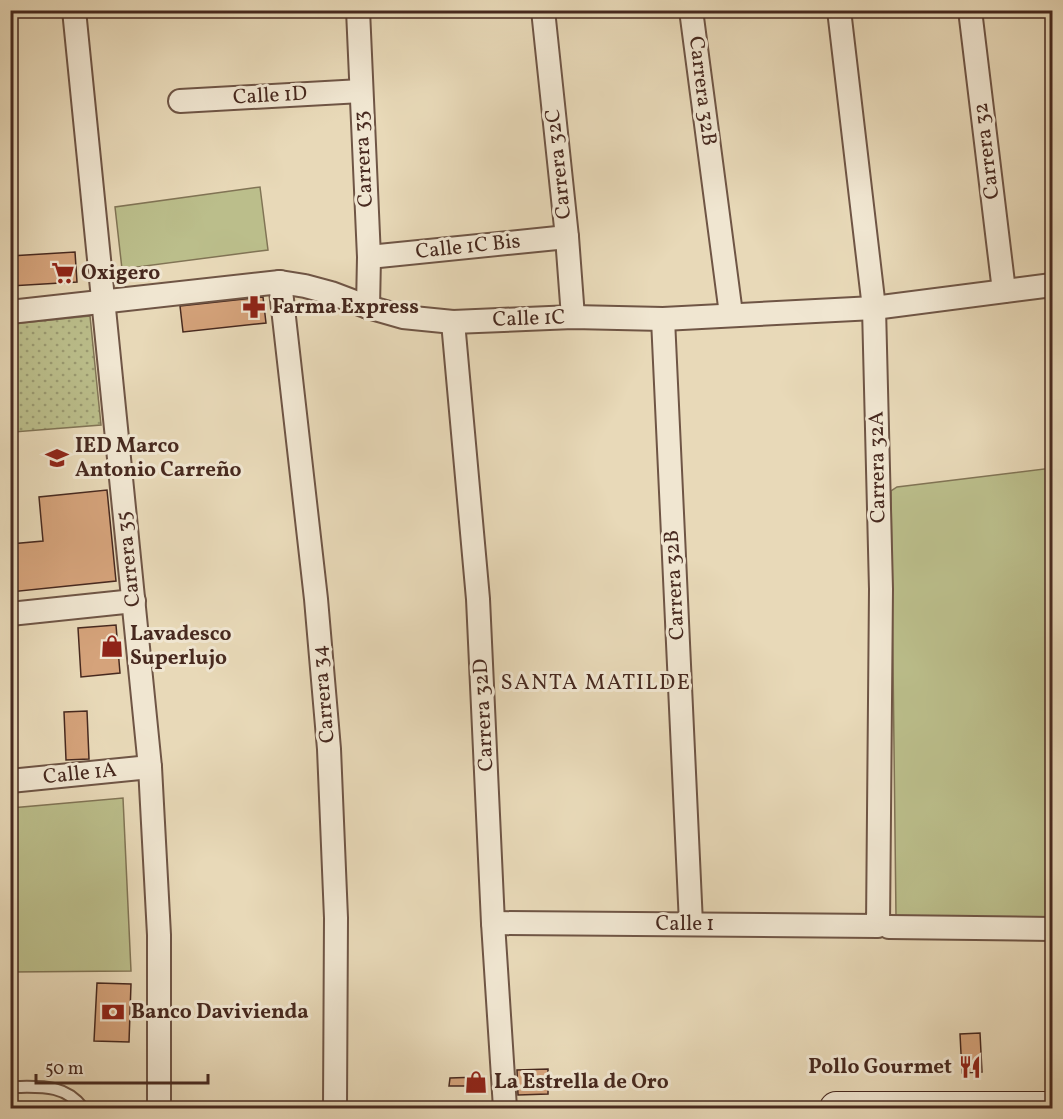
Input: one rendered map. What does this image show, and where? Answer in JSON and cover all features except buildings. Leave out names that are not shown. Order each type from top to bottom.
[{"type":"main road","points":[[836,1108],[1053,1108]]},
{"type":"street","name":"Carrera 35","points":[[74,10],[150,767],[159,935],[159,1108]]},
{"type":"street","name":"Carrera 33","points":[[358,10],[369,257],[368,307]]},
{"type":"street","name":"Carrera 32C","points":[[543,10],[567,237],[573,317]]},
{"type":"street","name":"Carrera 32B","points":[[691,10],[730,314]]},
{"type":"street","name":"Carrera 32A","points":[[839,10],[874,308],[881,589],[883,926]]},
{"type":"street","name":"Carrera 32","points":[[970,10],[1004,291]]},
{"type":"street","name":"Calle 1D","points":[[180,101],[361,91]]},
{"type":"street","name":"Calle 1C Bis","points":[[369,257],[567,237]]},
{"type":"street","name":"Calle 1C","points":[[10,312],[280,282],[331,293],[403,317],[453,322],[573,317],[663,319],[874,308],[1053,285]]},
{"type":"street","name":"Carrera 34","points":[[280,282],[316,599],[329,749],[336,918],[335,1108]]},
{"type":"street","name":"Carrera 32B","points":[[663,319],[691,924]]},
{"type":"street","name":"Carrera 32D","points":[[453,322],[478,599],[493,923],[506,1108]]},
{"type":"street","points":[[10,614],[134,601]]},
{"type":"street","name":"Calle 1A","points":[[10,781],[150,767]]},
{"type":"street","name":"Calle 1","points":[[493,923],[1053,929]]},
{"type":"lane","points":[[10,1087],[49,1088],[65,1091],[83,1108]]},
{"type":"green space","points":[[260,187],[268,250],[122,269],[115,207]]},
{"type":"green space","points":[[90,316],[101,425],[14,432],[10,401],[11,324]]},
{"type":"green space","points":[[1052,468],[1052,924],[896,917],[891,491],[897,487]]},
{"type":"green space","points":[[123,798],[131,971],[11,972],[11,808]]},
{"type":"place","name":"Oxigero","points":[[63,273]]},
{"type":"place","name":"Farma Express","points":[[254,307]]},
{"type":"place","name":"IED Marco Antonio Carreño","points":[[57,458]]},
{"type":"place","name":"Lavadesco Superlujo","points":[[112,646]]},
{"type":"place","name":"Banco Davivienda","points":[[113,1012]]},
{"type":"place","name":"Pollo Gourmet","points":[[970,1067]]},
{"type":"place","name":"La Estrella de Oro","points":[[476,1082]]},
{"type":"district","name":"SANTA MATILDE","points":[[596,683]]}]
